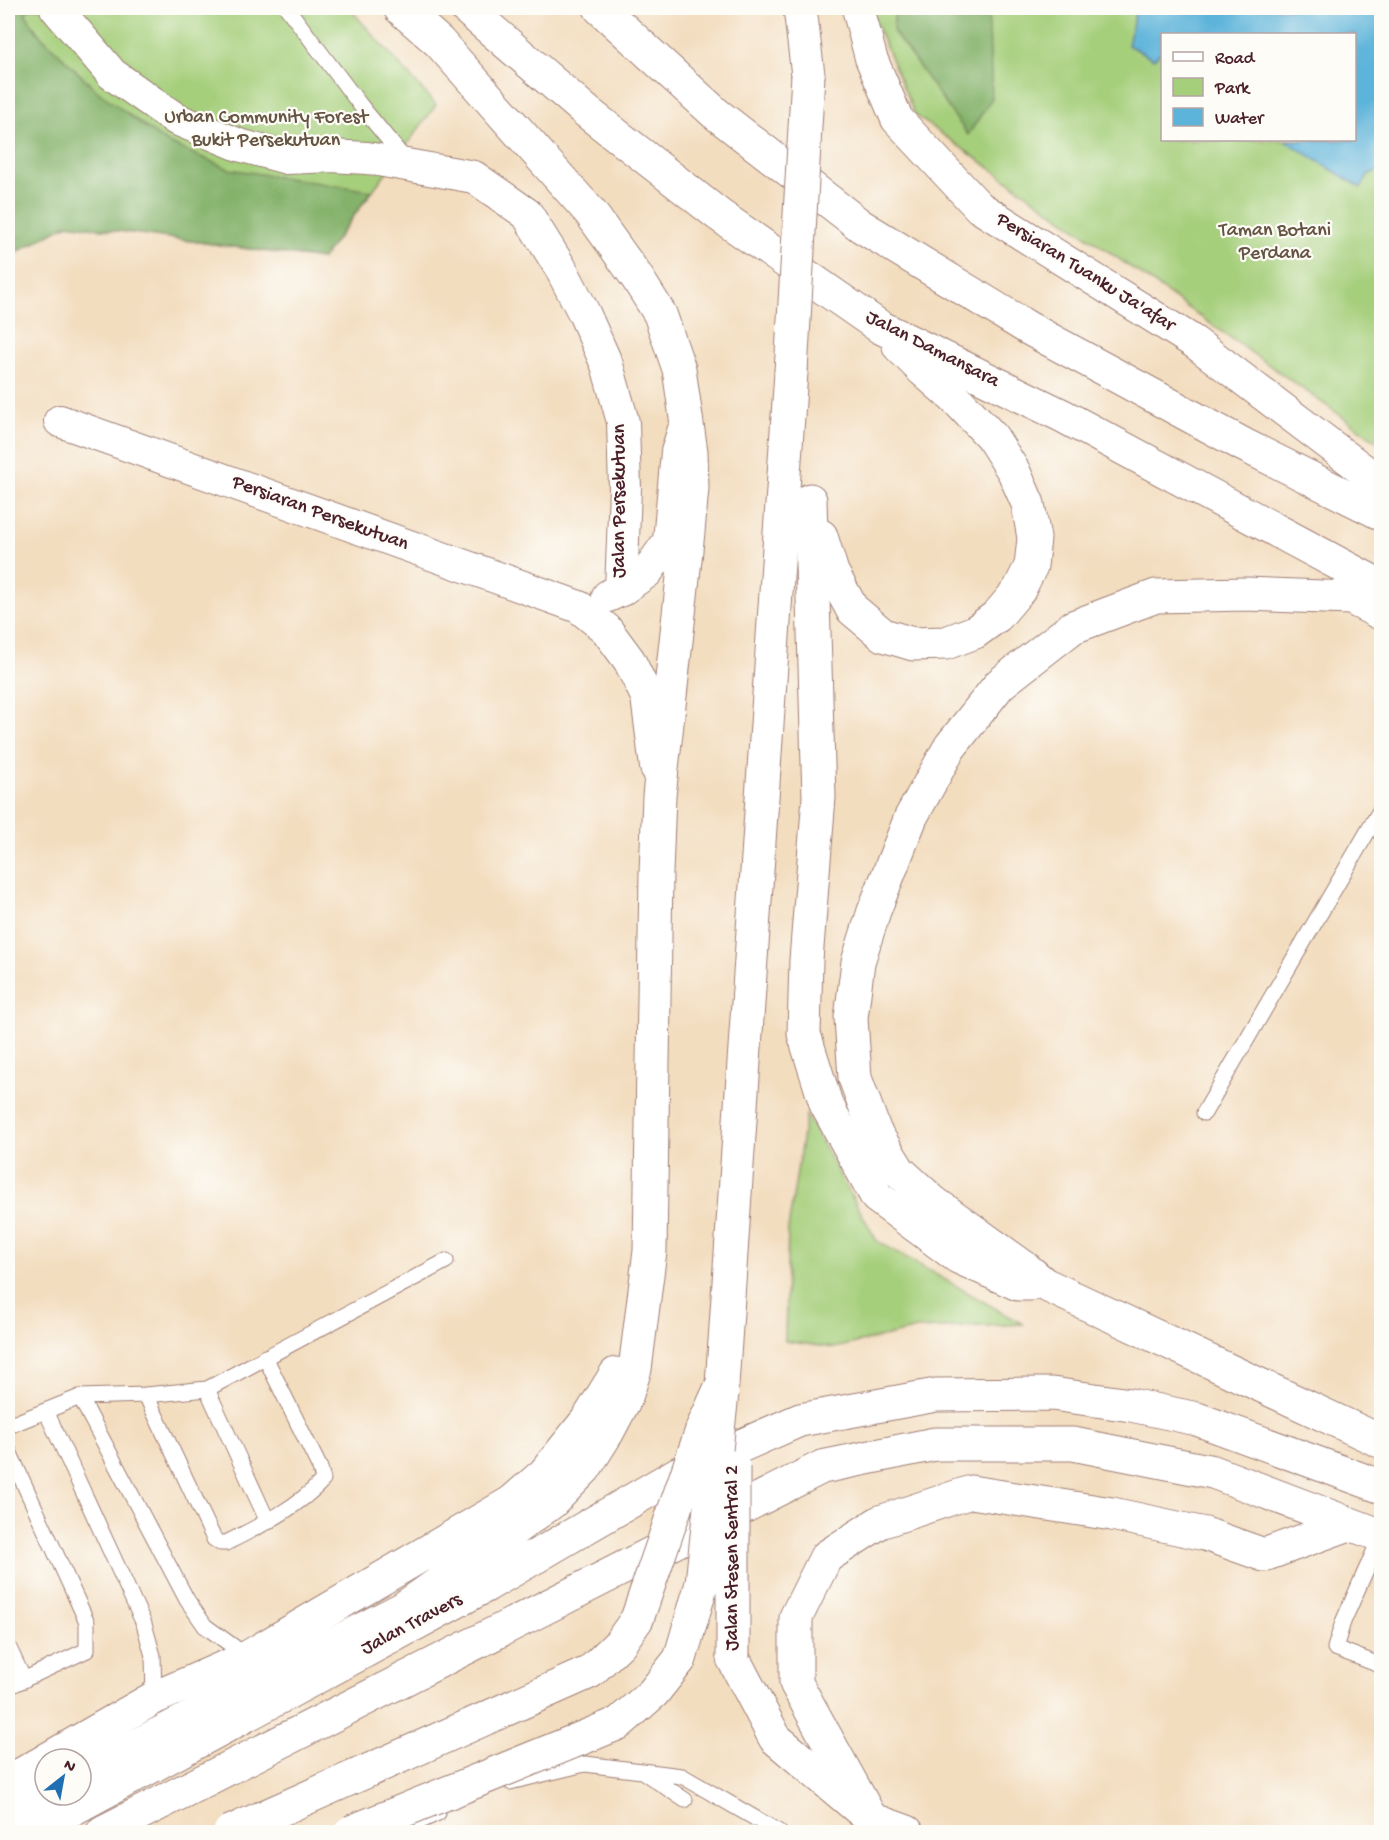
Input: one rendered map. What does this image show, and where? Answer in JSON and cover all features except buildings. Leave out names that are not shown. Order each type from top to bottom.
[{"type":"main road","points":[[93,1768],[402,1609],[552,1502],[585,1468],[607,1433],[626,1397],[635,1369],[650,1251],[659,796],[692,488],[691,452],[679,369],[660,314],[590,212],[439,42],[400,8]]},
{"type":"main road","name":"Jalan Damansara","points":[[466,8],[587,112],[719,215],[880,327],[1063,416],[1382,587]]},
{"type":"main road","points":[[600,8],[715,112],[861,226],[1028,328],[1244,445],[1382,514]]},
{"type":"main road","points":[[351,1833],[581,1752],[653,1693],[680,1659],[702,1583],[727,1326],[790,372],[808,75],[800,8]]},
{"type":"main road","points":[[810,500],[832,572],[852,609],[883,635],[913,644],[946,643],[975,632],[997,616],[1019,590],[1030,566],[1034,538],[1028,504],[1014,472],[992,437],[958,401],[880,327]]},
{"type":"main road","points":[[790,372],[810,500],[819,797],[806,960],[804,1034],[826,1104],[877,1197],[958,1257],[1018,1284],[1044,1284]]},
{"type":"main road","points":[[1382,614],[1351,598],[1246,594],[1156,596],[1072,627],[1000,684],[950,747],[911,817],[874,911],[858,962],[851,1018],[855,1078],[875,1132],[899,1171],[933,1202],[1044,1284],[1382,1442]]},
{"type":"main road","points":[[69,1747],[154,1698],[248,1657],[512,1502],[544,1474],[589,1418],[639,1338]]},
{"type":"main road","points":[[230,1833],[590,1672],[620,1643],[637,1619],[703,1427],[722,1385]]},
{"type":"main road","name":"Jalan Stesen Sentral 2","points":[[722,1385],[733,1436],[732,1658],[775,1738],[871,1819],[907,1833]]},
{"type":"main road","name":"Jalan Travers","points":[[25,1833],[537,1557],[680,1473],[800,1420],[936,1395],[1052,1394],[1131,1405],[1197,1419],[1382,1487]]},
{"type":"main road","points":[[103,1833],[822,1467],[935,1444],[1073,1444],[1213,1472],[1381,1536]]},
{"type":"main road","points":[[871,1819],[796,1683],[796,1617],[826,1557],[880,1522],[971,1492],[1112,1514],[1205,1534],[1264,1555],[1349,1524]]},
{"type":"main road","points":[[442,1581],[537,1557]]},
{"type":"main road","points":[[8,1782],[33,1768]]},
{"type":"main road","points":[[8,1811],[33,1798]]},
{"type":"street","name":"Jalan Persekutuan","points":[[56,8],[112,74],[176,119],[239,145],[287,158],[331,156],[368,158],[474,177],[527,214],[560,267],[584,313],[607,365],[622,422],[625,489],[621,590]]},
{"type":"street","name":"Persiaran Tuanku Ja'afar","points":[[858,8],[871,58],[897,119],[979,207],[1194,342],[1382,484]]},
{"type":"street","points":[[579,607],[621,590],[646,572],[669,542],[678,452],[686,418]]},
{"type":"street","name":"Persiaran Persekutuan","points":[[60,421],[579,607],[606,629],[629,660],[647,697],[659,796]]},
{"type":"lane","points":[[287,8],[361,106],[410,166]]},
{"type":"lane","points":[[1204,1113],[1382,807]]},
{"type":"lane","points":[[8,1426],[80,1397],[146,1395],[207,1389],[446,1261]]},
{"type":"lane","points":[[146,1395],[214,1539],[220,1543],[226,1543],[268,1522],[314,1490],[323,1479],[320,1468],[266,1358]]},
{"type":"lane","points":[[207,1389],[268,1522]]},
{"type":"lane","points":[[80,1397],[187,1600],[205,1626],[248,1657]]},
{"type":"lane","points":[[46,1411],[144,1624],[153,1656],[154,1698]]},
{"type":"lane","points":[[8,1449],[87,1622],[87,1650],[8,1687]]},
{"type":"lane","points":[[1381,1536],[1343,1622],[1335,1648],[1382,1666]]},
{"type":"lane","points":[[8,1646],[24,1680]]},
{"type":"lane","points":[[581,1752],[643,1771],[682,1776],[779,1833]]},
{"type":"lane","points":[[643,1771],[685,1800]]},
{"type":"lane","points":[[397,1833],[480,1794],[508,1776]]},
{"type":"green space","name":"Urban Community Forest Bukit Persekutuan","points":[[8,8],[349,8],[436,105],[322,259],[68,224],[8,257]]},
{"type":"green space","points":[[8,8],[32,8],[25,13],[38,33],[97,91],[166,142],[229,169],[372,191],[322,259],[68,224],[8,257]]},
{"type":"green space","name":"Taman Botani Perdana","points":[[872,8],[1381,8],[1381,444],[915,115],[872,14]]},
{"type":"green space","points":[[895,8],[988,8],[992,98],[968,135],[893,31]]},
{"type":"green space","points":[[806,1115],[877,1241],[1023,1324],[917,1329],[834,1348],[785,1341],[788,1229]]},
{"type":"water","points":[[1136,8],[1381,8],[1381,171],[1369,174],[1361,188],[1286,141],[1356,141],[1356,33],[1161,33],[1161,52],[1154,59],[1128,45]]}]
